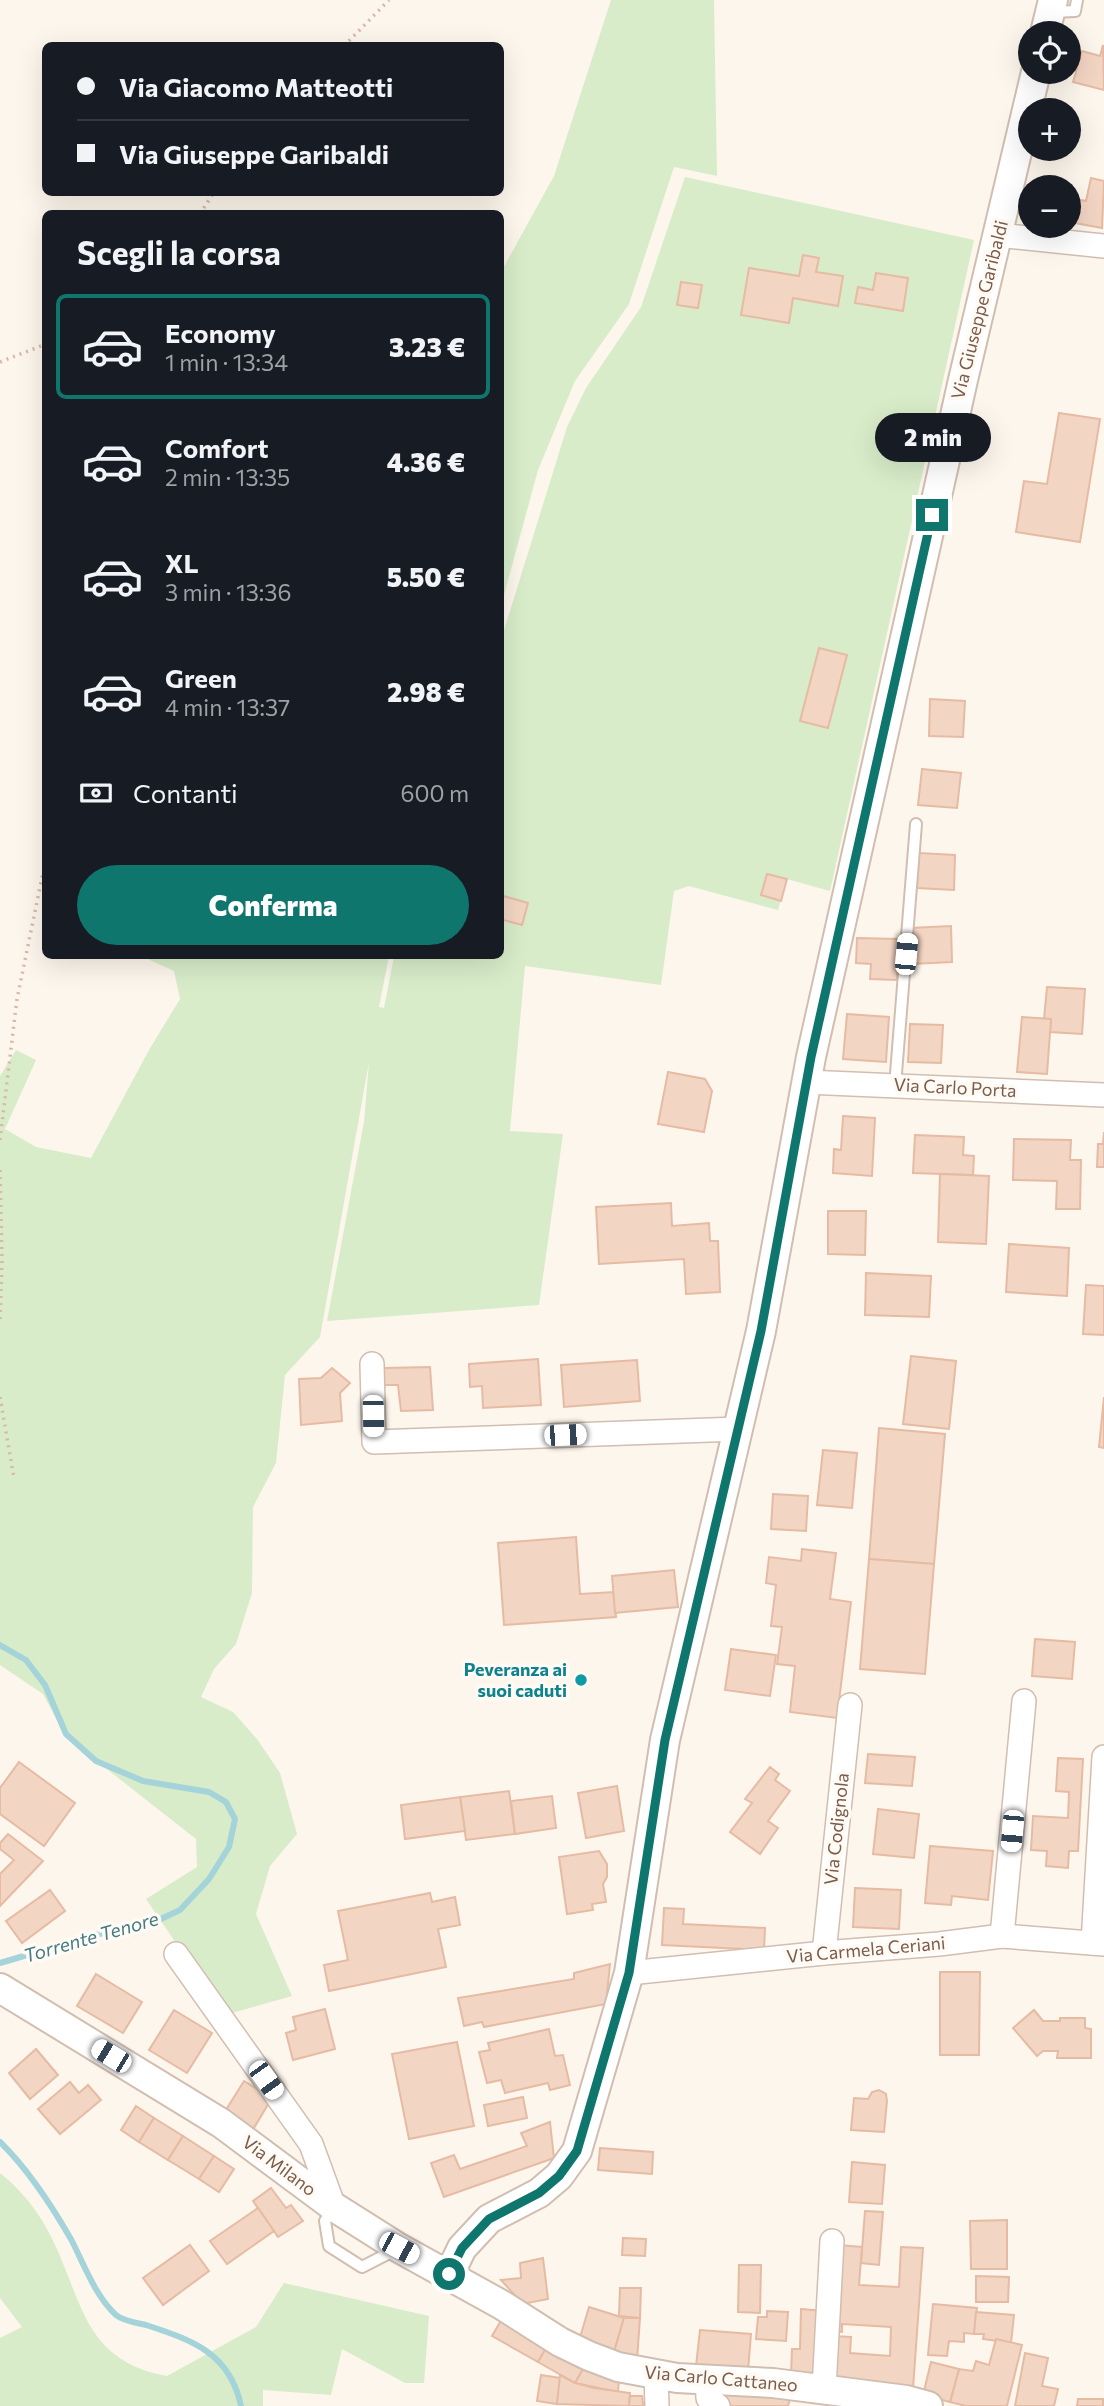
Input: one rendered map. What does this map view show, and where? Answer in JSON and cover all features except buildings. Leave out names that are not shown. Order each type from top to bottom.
[{"type":"street","name":"Via Giuseppe Garibaldi","points":[[449,2274],[462,2248],[489,2219],[539,2193],[559,2176],[577,2151],[629,1973],[665,1740],[761,1331],[806,1082],[957,407],[1033,84]]},
{"type":"street","points":[[998,234],[1104,246]]},
{"type":"street","name":"Via Carlo Porta","points":[[806,1082],[1104,1095]]},
{"type":"street","points":[[372,1364],[374,1442],[738,1429]]},
{"type":"street","points":[[1002,1936],[1024,1701]]},
{"type":"street","name":"Via Codignola","points":[[824,1952],[850,1705]]},
{"type":"street","points":[[1098,1943],[1104,1757]]},
{"type":"street","name":"Via Carmela Ceriani","points":[[629,1973],[1002,1936],[1098,1943]]},
{"type":"street","points":[[176,1954],[311,2144],[334,2207]]},
{"type":"street","name":"Via Milano","points":[[0,1988],[222,2123],[334,2207],[560,2342]]},
{"type":"street","points":[[811,2394],[832,2241]]},
{"type":"street","name":"Via Carlo Cattaneo","points":[[560,2342],[618,2367],[656,2374],[774,2382],[811,2394],[906,2400],[928,2406]]},
{"type":"street","points":[[656,2374],[657,2406]]},
{"type":"street","points":[[707,2379],[708,2398],[718,2406]]},
{"type":"lane","points":[[1050,15],[1075,11],[1077,0]]},
{"type":"lane","points":[[895,1086],[916,824]]},
{"type":"path","points":[[348,42],[389,0]]},
{"type":"path","points":[[0,362],[42,346]]},
{"type":"path","points":[[0,1140],[17,999],[42,877]]},
{"type":"path","points":[[0,1170],[0,1321]]},
{"type":"path","points":[[0,1397],[14,1478]]},
{"type":"green space","points":[[611,0],[714,0],[717,176],[674,167],[629,304],[575,381],[538,470],[504,595],[504,267],[554,176]]},
{"type":"green space","points":[[685,177],[974,240],[830,891],[787,879],[778,910],[689,886],[674,891],[661,985],[525,966],[510,1131],[563,1134],[539,1305],[327,1321],[364,1122],[369,1062],[320,1337],[285,1375],[276,1463],[253,1507],[252,1593],[236,1644],[214,1669],[201,1697],[233,1712],[257,1739],[280,1773],[297,1834],[270,1866],[256,1914],[292,1996],[225,2015],[146,1899],[197,1867],[196,1839],[66,1737],[43,1694],[0,1665],[0,1076],[16,1050],[36,1060],[5,1129],[36,1147],[91,1158],[149,1050],[180,999],[174,971],[148,959],[388,959],[379,1007],[384,1008],[393,959],[504,959],[504,630],[567,427],[586,388],[641,307]]},
{"type":"green space","points":[[0,2173],[27,2199],[43,2223],[60,2255],[88,2322],[100,2340],[117,2356],[138,2368],[167,2376],[256,2327],[284,2283],[429,2316],[424,2383],[405,2383],[342,2349],[331,2395],[263,2390],[263,2406],[0,2406],[0,2338],[22,2327],[0,2298]]},
{"type":"waterway","name":"Torrente Tenore","points":[[0,1645],[26,1660],[45,1685],[66,1734],[96,1761],[143,1781],[209,1792],[226,1802],[235,1819],[229,1847],[209,1879],[180,1910],[146,1926],[99,1934],[0,1963]]},
{"type":"waterway","name":"Torrente Tenore","points":[[0,2142],[21,2164],[48,2202],[72,2241],[96,2290],[109,2308],[122,2319],[179,2337],[207,2351],[228,2373],[241,2406]]},
{"type":"place","name":"Peveranza ai suoi caduti","points":[[581,1680]]},
{"type":"route","points":[[449,2274],[462,2248],[489,2219],[539,2193],[559,2176],[577,2151],[629,1973],[665,1740],[761,1331],[811,1057],[932,515]]}]
